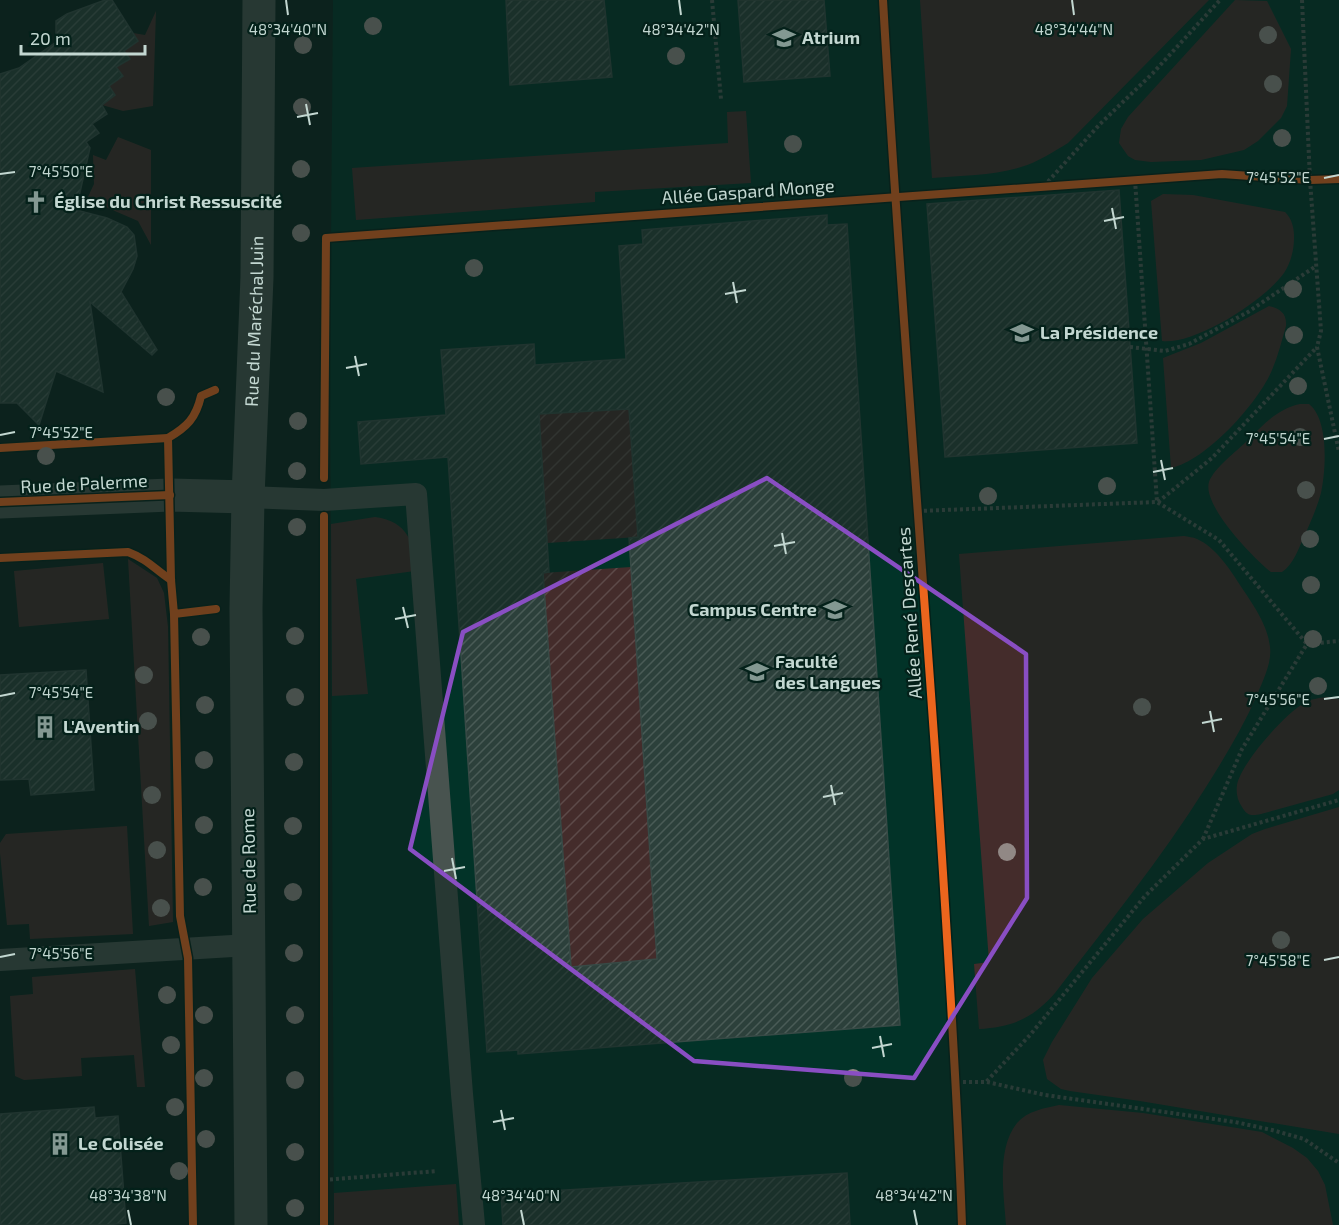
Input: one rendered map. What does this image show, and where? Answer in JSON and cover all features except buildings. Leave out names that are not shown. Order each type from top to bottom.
[{"type":"street","name":"Rue du Maréchal Juin","points":[[249,497],[257,277],[259,0]]},
{"type":"street","name":"Rue de Palerme","points":[[0,502],[170,495],[249,497]]},
{"type":"street","name":"Rue de Rome","points":[[249,497],[246,609],[251,1225]]},
{"type":"lane","points":[[249,497],[324,500],[416,494],[474,1225]]},
{"type":"lane","points":[[0,960],[249,945]]},
{"type":"path","points":[[712,0],[721,99]]},
{"type":"path","points":[[1044,186],[1100,124],[1153,73],[1220,0]]},
{"type":"path","points":[[1302,0],[1321,331],[1317,347],[1339,452]]},
{"type":"path","points":[[1124,180],[1146,179]]},
{"type":"path","points":[[1135,180],[1157,502]]},
{"type":"path","points":[[1299,180],[1320,180]]},
{"type":"path","points":[[1033,186],[1055,185]]},
{"type":"path","points":[[1130,347],[1165,351],[1189,344],[1248,312],[1316,266]]},
{"type":"path","points":[[1157,502],[1212,458],[1317,347]]},
{"type":"path","points":[[918,511],[1157,502],[1219,540],[1306,644]]},
{"type":"path","points":[[1306,644],[1339,641]]},
{"type":"path","points":[[986,1082],[1030,1035],[1145,896],[1203,839],[1242,748],[1306,644]]},
{"type":"path","points":[[1203,839],[1339,800]]},
{"type":"path","points":[[956,1070],[958,1094]]},
{"type":"path","points":[[957,1082],[986,1082],[1045,1095],[1224,1120],[1272,1130],[1304,1139],[1339,1163]]},
{"type":"path","points":[[324,1168],[324,1191]]},
{"type":"path","points":[[324,1180],[469,1169]]},
{"type":"highlighted area","points":[[767,478],[1026,654],[1027,898],[914,1078],[694,1061],[410,849],[463,632]]},
{"type":"shaded area","name":"Campus Centre","points":[[333,0],[1339,0],[1339,1225],[334,1225],[330,360]]},
{"type":"shaded area","points":[[920,0],[1209,0],[1068,143],[1033,162],[1010,170],[932,178]]},
{"type":"shaded area","points":[[1235,0],[1267,1],[1291,49],[1287,106],[1281,118],[1258,141],[1244,150],[1201,160],[1151,162],[1135,160],[1128,156],[1119,143],[1121,129],[1128,117]]},
{"type":"shaded area","points":[[156,11],[153,106],[123,111],[102,105],[115,95],[109,86],[123,76],[116,67],[130,59],[124,51],[138,41],[133,33],[145,35]]},
{"type":"shaded area","points":[[746,111],[751,183],[595,192],[595,202],[356,220],[352,168],[728,143],[727,112]]},
{"type":"shaded area","points":[[118,137],[151,150],[151,245],[138,221],[87,199],[94,184],[93,155],[106,160]]},
{"type":"shaded area","points":[[1163,194],[1193,195],[1285,212],[1292,224],[1294,237],[1292,256],[1284,273],[1262,296],[1210,328],[1192,336],[1162,341],[1151,201]]},
{"type":"shaded area","points":[[1269,306],[1282,312],[1286,326],[1272,370],[1256,398],[1215,442],[1185,463],[1171,468],[1163,358],[1201,343]]},
{"type":"shaded area","points":[[1300,404],[1309,404],[1320,421],[1325,459],[1323,483],[1315,510],[1293,561],[1282,572],[1271,572],[1242,543],[1221,517],[1213,504],[1209,482],[1221,466],[1265,424],[1284,410]]},
{"type":"shaded area","points":[[629,409],[638,537],[547,543],[539,414]]},
{"type":"shaded area","points":[[375,517],[395,523],[402,528],[411,542],[422,570],[356,579],[368,694],[332,696],[331,524]]},
{"type":"shaded area","points":[[1184,536],[1204,543],[1222,559],[1259,614],[1270,647],[1268,665],[1262,683],[1233,742],[1189,814],[1055,993],[1038,1009],[1021,1020],[1002,1026],[979,1029],[974,964],[989,962],[959,554]]},
{"type":"shaded area","points":[[128,559],[157,578],[164,593],[168,627],[173,922],[149,926]]},
{"type":"shaded area","points":[[103,563],[109,619],[19,627],[14,571]]},
{"type":"shaded area","points":[[631,567],[657,959],[571,967],[543,573]]},
{"type":"shaded area","points":[[1327,697],[1339,699],[1339,790],[1333,794],[1261,814],[1248,814],[1237,796],[1237,785],[1246,764],[1286,717],[1304,703]]},
{"type":"shaded area","points":[[1339,807],[1339,1134],[1070,1091],[1061,1089],[1047,1079],[1043,1060],[1052,1042],[1092,978],[1143,919],[1208,863],[1252,834]]},
{"type":"shaded area","points":[[127,826],[133,934],[30,939],[29,924],[7,925],[0,853],[0,843],[6,834]]},
{"type":"shaded area","points":[[135,969],[145,1087],[137,1087],[134,1055],[81,1058],[82,1076],[24,1080],[15,1076],[10,996],[33,994],[32,977]]},
{"type":"shaded area","points":[[1059,1105],[1143,1113],[1262,1132],[1293,1148],[1307,1158],[1318,1171],[1325,1185],[1333,1225],[1006,1225],[1003,1172],[1010,1134],[1017,1123],[1026,1116]]},
{"type":"shaded area","points":[[456,1184],[459,1225],[334,1225],[334,1193]]},
{"type":"cycle path","name":"Allée René Descartes","points":[[883,0],[938,794],[955,1063],[962,1225]]},
{"type":"cycle path","name":"Allée Gaspard Monge","points":[[324,478],[326,238],[1222,174],[1310,180],[1339,179]]},
{"type":"cycle path","points":[[215,390],[201,396],[190,421],[168,438],[171,580],[174,614],[216,609]]},
{"type":"cycle path","points":[[0,448],[168,438]]},
{"type":"cycle path","points":[[0,502],[170,495]]},
{"type":"cycle path","points":[[324,516],[324,1225]]},
{"type":"cycle path","points":[[0,558],[128,552],[146,561],[171,580]]},
{"type":"cycle path","points":[[174,614],[180,916],[188,958],[193,1225]]},
{"type":"place","name":"Atrium","points":[[784,38]]},
{"type":"place","name":"Église du Christ Ressuscité","points":[[36,202]]},
{"type":"place","name":"La Présidence","points":[[1022,333]]},
{"type":"place","name":"Campus Centre","points":[[835,610]]},
{"type":"place","name":"Faculté des Langues","points":[[757,672]]},
{"type":"place","name":"L'Aventin","points":[[45,727]]},
{"type":"place","name":"Le Colisée","points":[[60,1144]]}]
